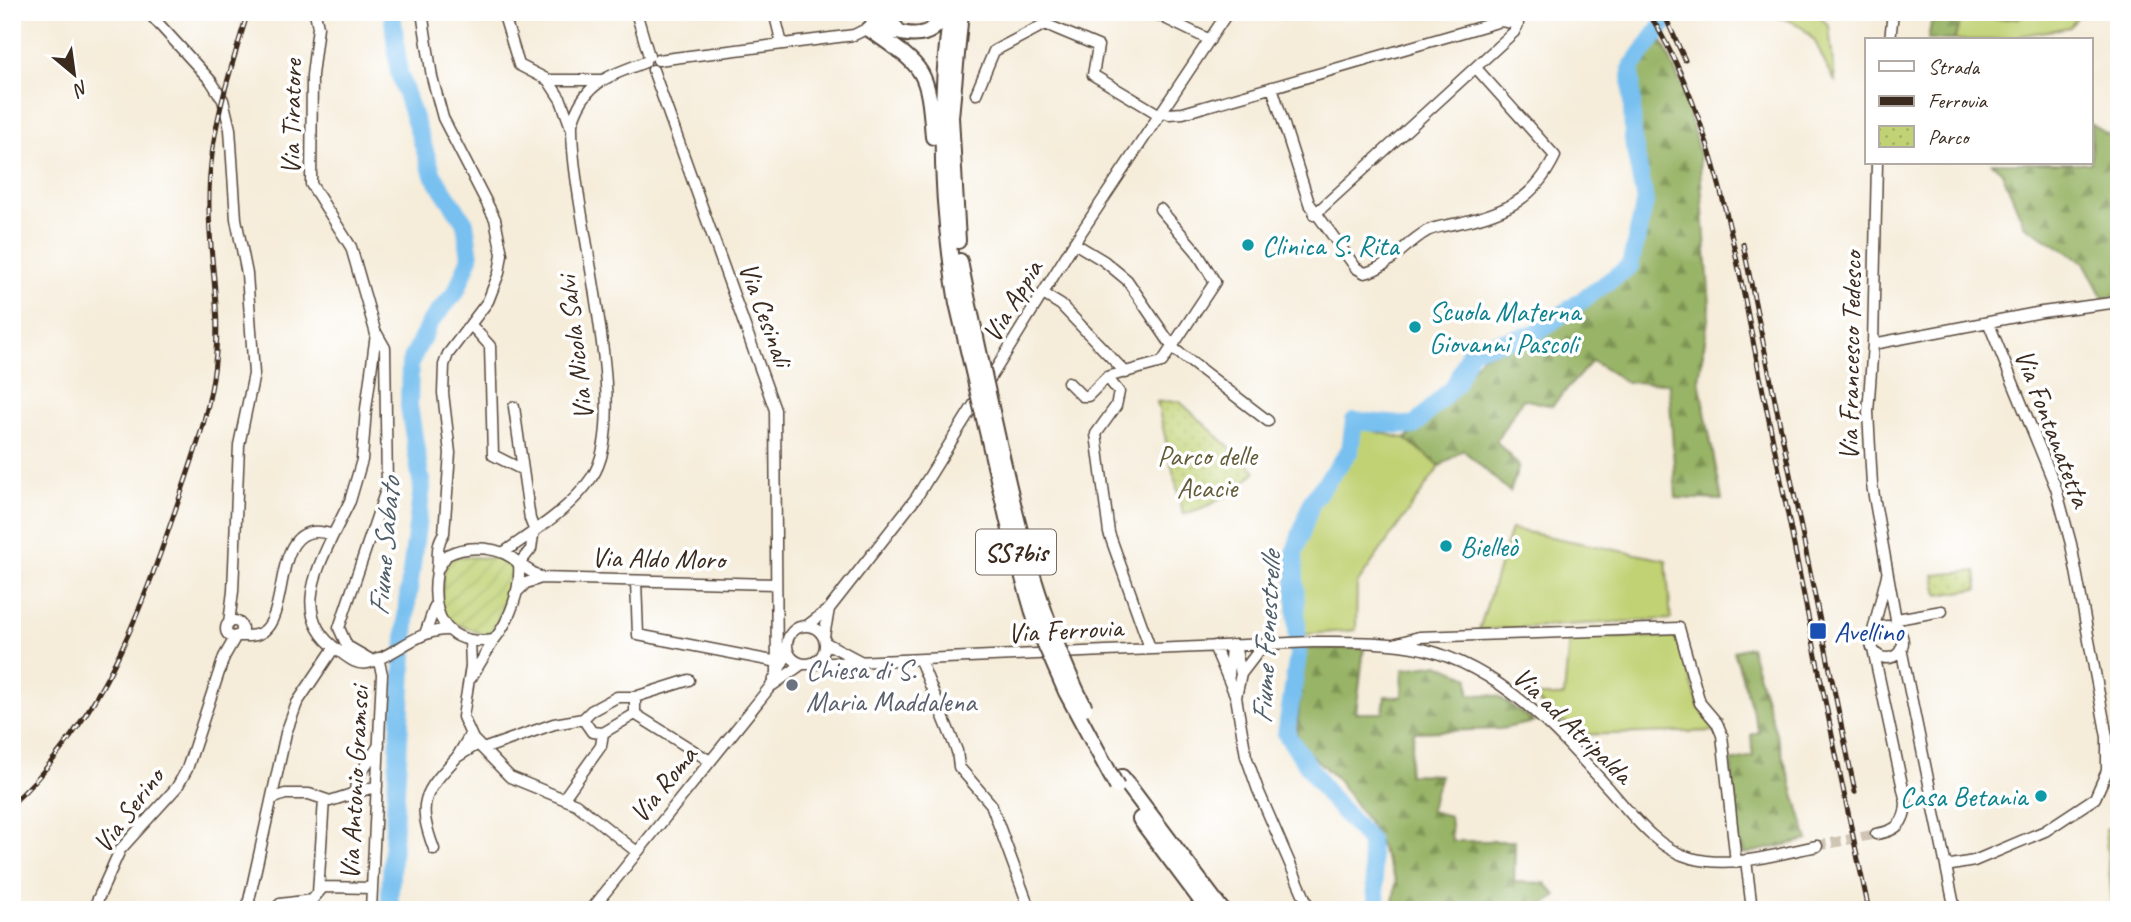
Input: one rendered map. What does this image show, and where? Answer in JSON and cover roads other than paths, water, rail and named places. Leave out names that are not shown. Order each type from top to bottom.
[{"type":"highway","points":[[875,19],[904,34],[929,33],[938,26],[944,12]]},
{"type":"highway","name":"SS7bis","points":[[951,12],[941,102],[942,168],[962,302],[1039,596],[1078,695],[1120,782],[1208,910]]},
{"type":"highway","name":"SS7bis","points":[[961,12],[951,117],[962,302]]},
{"type":"highway","points":[[875,19],[924,75],[930,91],[933,138],[942,168]]},
{"type":"highway","name":"SS7bis","points":[[1120,782],[1222,910]]},
{"type":"street","name":"Via Serino","points":[[93,910],[120,850],[177,787],[187,769],[235,629],[233,591],[239,445],[254,374],[247,274],[236,219],[230,129],[223,100],[183,46],[148,12]]},
{"type":"street","name":"Via Tiratore","points":[[315,12],[318,27],[312,75],[311,184],[351,247],[376,334],[385,348],[387,487],[339,628],[347,646],[375,659]]},
{"type":"street","points":[[422,12],[432,77],[443,118],[486,199],[500,238],[502,254],[495,287],[471,325],[448,354],[444,365],[443,393],[450,453],[444,533],[438,544],[435,606],[425,634]]},
{"type":"street","points":[[503,12],[519,65],[548,80],[602,80]]},
{"type":"street","name":"Via Cesinali","points":[[636,12],[651,62],[775,410],[778,473],[776,612],[784,649]]},
{"type":"street","points":[[774,12],[782,44]]},
{"type":"street","points":[[1152,12],[1210,40]]},
{"type":"street","name":"Via Appia","points":[[808,625],[829,609],[916,498],[1074,243],[1228,12]]},
{"type":"street","points":[[1890,38],[1893,12]]},
{"type":"street","points":[[572,132],[576,110],[590,88],[602,80],[651,62],[853,35],[875,19]]},
{"type":"street","points":[[976,94],[994,51],[1045,24],[1098,46],[1093,75],[1161,113],[1169,114],[1183,113],[1501,21],[1518,24],[1514,32],[1314,215]]},
{"type":"street","points":[[1272,87],[1314,215],[1356,268],[1365,273],[1390,260],[1429,230],[1494,214],[1530,195],[1555,156],[1475,68]]},
{"type":"street","points":[[548,80],[563,106],[572,132]]},
{"type":"street","points":[[563,106],[576,110]]},
{"type":"street","name":"Via Nicola Salvi","points":[[503,553],[570,504],[593,476],[603,456],[608,428],[605,373],[572,132]]},
{"type":"street","name":"Via Francesco Tedesco","points":[[1877,164],[1873,344],[1868,412],[1872,485],[1898,631]]},
{"type":"street","points":[[1069,382],[1082,396],[1088,396],[1107,377],[1163,362],[1174,349],[1214,282],[1196,251],[1160,209]]},
{"type":"street","points":[[1074,243],[1104,261],[1128,280],[1174,349],[1268,421]]},
{"type":"street","points":[[1043,294],[1061,305],[1126,373]]},
{"type":"street","name":"Via Fontanatetta","points":[[1873,344],[2042,312],[2119,302]]},
{"type":"street","name":"Via Fontanatetta","points":[[1946,866],[1974,861],[2045,831],[2095,798],[2107,771],[2107,737],[2062,507],[1989,324]]},
{"type":"street","points":[[471,325],[490,346],[492,455],[523,470]]},
{"type":"street","name":"Via Tiratore","points":[[334,648],[319,629],[309,594],[350,501],[362,460],[376,334]]},
{"type":"street","points":[[1107,377],[1119,392],[1116,406],[1096,434],[1109,533],[1150,648]]},
{"type":"street","points":[[514,407],[530,522],[534,529],[531,549],[533,567],[541,578]]},
{"type":"street","points":[[235,629],[257,635],[269,626],[277,608],[285,561],[297,542],[315,533],[333,535]]},
{"type":"street","points":[[444,533],[455,550]]},
{"type":"street","points":[[467,684],[506,624],[519,564],[531,549]]},
{"type":"street","points":[[438,570],[440,561],[455,550],[503,553],[541,578]]},
{"type":"street","points":[[1876,834],[1890,832],[1902,823],[1906,803],[1872,637],[1887,571]]},
{"type":"street","points":[[514,596],[526,583],[541,578]]},
{"type":"street","name":"Via Aldo Moro","points":[[541,578],[775,584]]},
{"type":"street","points":[[636,581],[638,635],[778,662]]},
{"type":"street","points":[[435,606],[447,630],[470,640],[494,640]]},
{"type":"street","name":"Via Appia","points":[[825,640],[829,609]]},
{"type":"street","points":[[1897,619],[1942,611]]},
{"type":"street","points":[[776,612],[793,631]]},
{"type":"street","points":[[825,640],[823,654],[806,664],[784,649],[793,631],[808,625],[825,640],[864,663]]},
{"type":"street","points":[[1872,637],[1883,627],[1898,631],[1902,639],[1893,654],[1880,664],[1878,675]]},
{"type":"street","points":[[1390,645],[1419,637],[1679,628],[1700,704],[1717,723],[1722,735],[1741,861],[1752,910]]},
{"type":"street","name":"Via Antonio Gramsci","points":[[371,910],[382,674],[375,659],[425,634],[447,630]]},
{"type":"street","points":[[470,640],[472,654],[463,717],[470,735],[520,784],[576,804],[637,852]]},
{"type":"street","name":"Via Ferrovia","points":[[806,664],[1282,643]]},
{"type":"street","name":"Via ad Atripalda","points":[[1282,643],[1390,645],[1424,649],[1504,684],[1533,710],[1649,834],[1690,858],[1741,861],[1817,846]]},
{"type":"street","points":[[1236,697],[1241,674],[1264,644]]},
{"type":"street","points":[[1233,645],[1241,674]]},
{"type":"street","points":[[1229,684],[1233,645]]},
{"type":"street","points":[[1214,646],[1236,697],[1246,756],[1258,790],[1310,910]]},
{"type":"street","points":[[252,910],[248,905],[286,733],[297,703],[334,648],[358,663],[375,659]]},
{"type":"street","name":"Via Roma","points":[[777,674],[778,662],[784,649]]},
{"type":"street","name":"Via Roma","points":[[591,910],[770,687],[784,649]]},
{"type":"street","points":[[1873,649],[1893,654],[1905,669],[1955,910]]},
{"type":"street","points":[[920,660],[957,751],[958,768],[991,804],[1030,910]]},
{"type":"street","name":"Via Roma","points":[[770,687],[806,664]]},
{"type":"street","points":[[457,757],[480,746],[554,724],[583,719],[591,711],[617,697],[635,696],[689,680]]},
{"type":"street","points":[[635,696],[635,714]]},
{"type":"street","points":[[635,714],[710,761]]},
{"type":"street","points":[[583,719],[592,732],[603,733],[635,714]]},
{"type":"street","points":[[564,799],[601,746],[603,733]]},
{"type":"street","points":[[434,849],[424,822],[424,799],[431,786],[457,757],[470,735]]},
{"type":"street","points":[[355,793],[356,780],[379,745]]},
{"type":"street","points":[[272,799],[285,794],[309,794],[330,801],[377,786]]},
{"type":"street","points":[[318,893],[324,799]]},
{"type":"street","points":[[275,910],[280,904],[312,900],[323,887],[372,888]]},
{"type":"waterway","name":"Fiume Sabato","points":[[389,910],[407,604],[422,487],[409,406],[410,363],[430,322],[456,292],[470,257],[465,223],[433,175],[399,73],[392,12]]},
{"type":"waterway","name":"Fiume Fenestrelle","points":[[1378,910],[1369,840],[1329,796],[1286,734],[1298,655],[1294,554],[1312,501],[1350,450],[1354,421],[1414,426],[1455,385],[1471,349],[1535,334],[1630,266],[1645,202],[1633,139],[1631,68],[1672,12]]},
{"type":"tunnel","points":[[1817,846],[1876,834]]},
{"type":"railway","points":[[12,804],[43,772],[69,739],[112,668],[146,592],[201,433],[214,373],[217,333],[209,218],[212,151],[227,81],[248,12]]},
{"type":"railway","points":[[1648,12],[1672,55],[1692,100],[1709,148],[1722,198],[1745,299],[1869,910]]},
{"type":"railway","points":[[1663,12],[1685,60]]},
{"type":"railway","points":[[1743,244],[1855,792]]},
{"type":"place","name":"Clinica S. Rita","points":[[1248,245]]},
{"type":"place","name":"Scuola Materna Giovanni Pascoli","points":[[1415,327]]},
{"type":"place","name":"Bielleò","points":[[1446,546]]},
{"type":"place","name":"Avellino","points":[[1818,631]]},
{"type":"place","name":"Chiesa di S. Maria Maddalena","points":[[792,685]]},
{"type":"place","name":"Casa Betania","points":[[2041,796]]},
{"type":"park label","name":"Parco delle Acacie","points":[[1207,471]]}]
